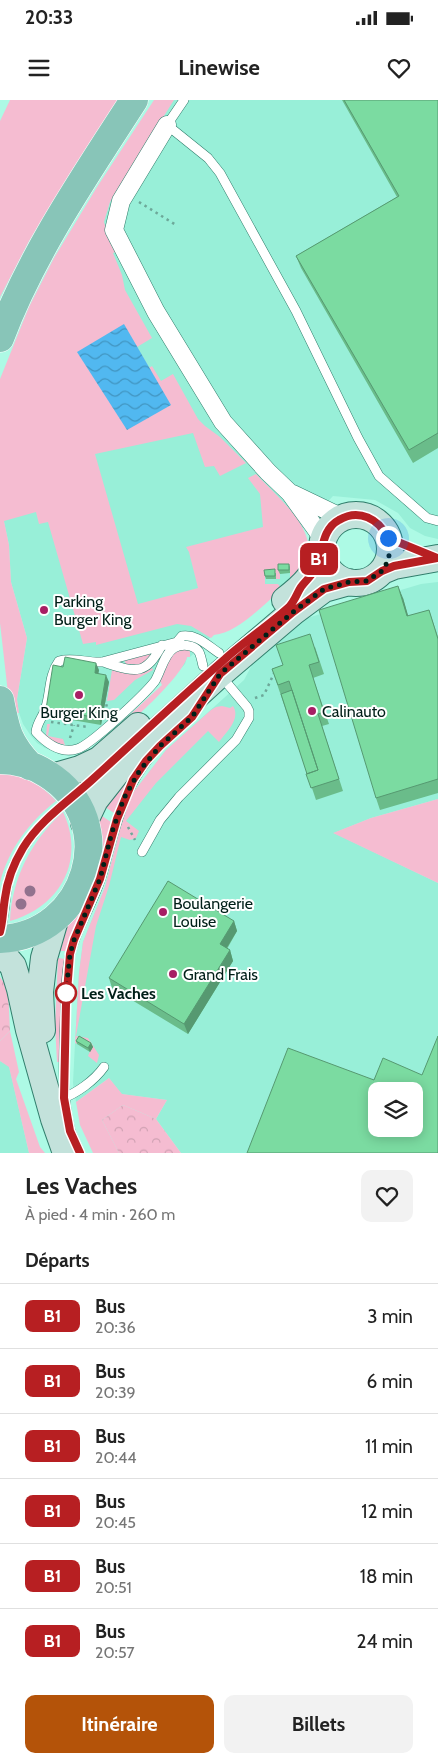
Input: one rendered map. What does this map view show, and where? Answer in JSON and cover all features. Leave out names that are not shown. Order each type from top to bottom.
[{"type":"main road","points":[[0,338],[9,313],[68,202],[134,100]]},
{"type":"main road","points":[[0,760],[18,762],[41,771],[80,770],[99,760],[214,665],[301,587],[312,576],[333,524],[343,518],[360,515],[369,517],[378,522],[384,529],[390,550],[388,561],[382,571]]},
{"type":"main road","points":[[388,538],[438,558]]},
{"type":"main road","points":[[323,545],[324,559],[334,574],[349,582]]},
{"type":"main road","points":[[84,822],[95,800],[128,758],[214,665],[324,589],[349,582],[367,581],[394,566],[438,558]]},
{"type":"main road","points":[[0,700],[6,731],[19,754],[72,797],[84,822],[88,846],[84,876],[71,902],[55,920],[28,934],[0,939]]},
{"type":"main road","points":[[41,1068],[40,992],[44,958],[55,920]]},
{"type":"main road","points":[[0,951],[13,966],[29,1030],[41,1068],[57,1100],[66,1153]]},
{"type":"street","points":[[167,125],[121,201],[114,230],[156,312],[223,422],[268,472],[290,493],[323,545]]},
{"type":"street","points":[[290,493],[343,518]]},
{"type":"lane","points":[[184,100],[167,125],[208,158],[220,173],[296,311],[358,438],[379,476],[427,518],[438,521]]},
{"type":"lane","points":[[0,932],[6,889],[16,862],[23,848],[43,822],[223,660],[291,605],[301,587]]},
{"type":"lane","points":[[142,852],[160,820],[179,797],[236,740],[249,718],[247,707],[195,637],[187,635],[182,636],[177,642],[102,662],[59,661],[52,673],[44,713],[36,732],[52,746],[76,750],[94,739],[149,688],[159,674],[169,653],[174,648],[184,645],[196,648],[214,665]]},
{"type":"lane","points":[[102,662],[118,667],[142,669],[154,661],[162,646]]},
{"type":"lane","points":[[202,703],[214,665]]},
{"type":"lane","points":[[80,1153],[57,1100],[70,954],[100,879],[112,832],[127,792],[146,761],[173,734]]},
{"type":"lane","points":[[57,1100],[97,1077],[104,1067]]},
{"type":"path","points":[[125,194],[176,225]]},
{"type":"path","points":[[247,707],[255,698],[264,695],[272,676],[278,669]]},
{"type":"path","points":[[84,726],[85,722]]},
{"type":"path","points":[[125,822],[142,852]]},
{"type":"shaded area","points":[[172,100],[438,100],[438,539],[425,536],[410,528],[398,513],[375,500],[333,496],[300,531],[290,583],[216,632],[190,657],[187,657],[185,664],[164,686],[159,681],[94,744],[70,756],[45,748],[37,743],[23,724],[19,713],[17,699],[27,638],[11,582],[9,545],[3,517],[73,252]]},
{"type":"shaded area","points":[[438,582],[438,799],[371,818],[334,833],[438,883],[438,1153],[181,1153],[156,1119],[167,1100],[121,1094],[109,1078],[76,1102],[73,1083],[79,973],[83,942],[105,887],[121,826],[132,794],[166,750],[244,680],[253,663],[297,621],[421,584]]},
{"type":"shaded area","points":[[0,1061],[9,1066],[29,1153],[0,1153]]},
{"type":"green space","points":[[10,100],[118,100],[72,170],[29,241],[0,297],[0,121]]},
{"type":"green space","points":[[154,100],[174,100],[110,202],[104,222],[116,252],[113,253],[122,275],[125,290],[152,338],[137,347],[124,325],[149,368],[152,366],[161,381],[173,374],[198,419],[220,437],[246,463],[220,476],[214,466],[205,467],[193,433],[95,454],[138,604],[198,588],[186,547],[263,527],[260,494],[248,478],[256,474],[285,503],[302,527],[309,552],[305,565],[290,583],[290,573],[280,568],[280,579],[276,579],[276,573],[265,573],[265,584],[278,584],[282,589],[241,624],[211,638],[191,626],[177,624],[96,645],[96,642],[83,644],[48,522],[39,524],[36,512],[4,521],[9,545],[11,582],[27,638],[17,699],[19,713],[15,713],[10,711],[0,623],[0,379],[29,307],[54,258],[97,187]]},
{"type":"green space","points":[[179,649],[188,649],[190,657],[187,657],[183,666],[165,689],[115,735],[101,745],[80,756],[95,747],[162,685],[160,681],[171,656]]},
{"type":"green space","points":[[151,653],[151,658],[140,665],[126,664],[124,660]]},
{"type":"green space","points":[[152,668],[153,670],[135,680],[114,700],[107,701],[112,670],[140,674]]},
{"type":"green space","points":[[222,706],[230,708],[233,706],[235,716],[232,725],[219,742],[208,731],[156,783],[126,821],[139,831],[136,838],[130,840],[121,837],[109,886],[96,926],[76,1036],[88,1038],[99,1055],[97,1063],[88,1056],[92,1047],[80,1039],[77,1044],[75,1043],[79,973],[83,942],[105,887],[121,826],[132,794],[166,750],[211,710]]},
{"type":"green space","points":[[47,724],[50,724],[48,736],[63,739],[65,745],[53,742],[46,736]]},
{"type":"green space","points":[[138,765],[125,786],[114,813],[102,805]]},
{"type":"green space","points":[[0,773],[31,781],[56,801],[37,818],[14,848],[0,883]]},
{"type":"green space","points":[[438,799],[438,883],[333,833],[371,818]]},
{"type":"green space","points":[[63,812],[69,830],[71,847],[70,864],[64,879],[55,893],[43,905],[28,914],[10,921],[15,890],[25,861],[42,835]]},
{"type":"green space","points":[[99,814],[111,822],[96,878],[71,936],[67,951],[58,951]]},
{"type":"green space","points":[[58,958],[65,959],[60,1062],[57,1062],[55,1025]]},
{"type":"green space","points":[[0,977],[8,989],[10,1031],[0,1041]]},
{"type":"green space","points":[[10,1031],[19,1072],[16,1079],[40,1147],[45,1153],[29,1153],[9,1067],[0,1061],[0,1041]]},
{"type":"green space","points":[[109,1078],[122,1094],[167,1100],[156,1119],[123,1105],[102,1120],[119,1153],[93,1153],[80,1125],[76,1102]]},
{"type":"green space","points":[[123,1105],[156,1119],[181,1153],[119,1153],[102,1120]]},
{"type":"water","points":[[124,324],[171,405],[127,430],[77,352]]},
{"type":"building","points":[[344,100],[438,100],[438,433],[409,450],[296,256],[399,196]]},
{"type":"building","points":[[278,564],[289,564],[289,570],[278,570]]},
{"type":"building","points":[[275,569],[275,576],[265,576],[264,570]]},
{"type":"building","points":[[398,586],[407,616],[429,610],[438,639],[438,779],[376,798],[319,610]]},
{"type":"building","name":"Calinauto","points":[[310,634],[319,662],[309,665],[324,712],[318,714],[339,779],[311,788],[306,774],[318,770],[289,681],[278,685],[272,669],[283,665],[276,645]]},
{"type":"building","name":"Burger King","points":[[65,657],[96,663],[95,673],[106,675],[99,718],[46,709],[53,665],[63,667]]},
{"type":"building","points":[[292,690],[318,770],[307,774],[281,694]]},
{"type":"building","name":"Grand Frais","points":[[168,881],[234,921],[220,944],[230,950],[184,1024],[109,978]]},
{"type":"building","points":[[79,1036],[91,1043],[88,1048],[76,1041]]},
{"type":"building","points":[[438,1036],[438,1153],[247,1153],[288,1048],[374,1080],[383,1058],[422,1075]]},
{"type":"bus line","name":"B1","points":[[0,932],[4,900],[10,875],[23,848],[43,822],[223,660],[291,605],[301,587],[312,576],[327,532],[333,524],[350,515],[369,517],[378,522],[388,538],[437,558],[394,566],[367,581],[349,582],[324,589],[293,612],[220,674],[192,717],[160,746],[146,761],[133,780],[124,798],[112,832],[94,897],[74,940],[70,954],[67,976],[64,1098],[70,1131],[80,1153]]},
{"type":"place","name":"Parking Burger King","points":[[44,610]]},
{"type":"place","name":"Burger King","points":[[79,695]]},
{"type":"place","name":"Calinauto","points":[[312,711]]},
{"type":"place","name":"Boulangerie Louise","points":[[163,912]]},
{"type":"place","name":"Grand Frais","points":[[173,974]]},
{"type":"place","name":"Les Vaches","points":[[66,993]]},
{"type":"route","points":[[66,993],[70,954],[74,940],[94,897],[112,832],[124,798],[146,761],[192,717],[220,674],[293,612],[324,589],[349,582],[367,581],[382,571],[388,561],[390,550],[388,538]]}]
